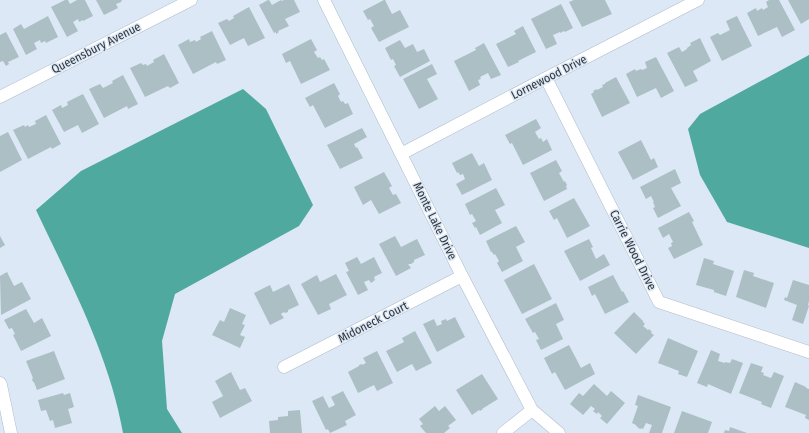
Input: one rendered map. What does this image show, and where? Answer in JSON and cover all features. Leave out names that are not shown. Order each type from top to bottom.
[{"type":"street","name":"Queensbury Avenue","points":[[0,97],[192,0]]},
{"type":"street","name":"Monte Lake Drive","points":[[324,0],[462,276],[532,410],[559,433]]},
{"type":"street","name":"Lornewood Drive","points":[[402,154],[698,0]]},
{"type":"street","name":"Carrie Wood Drive","points":[[546,78],[659,302],[809,352]]},
{"type":"street","name":"Midoneck Court","points":[[284,367],[462,276]]},
{"type":"street","points":[[0,383],[11,433]]},
{"type":"street","points":[[503,433],[532,410]]},
{"type":"shaded area","points":[[809,55],[809,248],[727,222],[700,175],[688,129],[700,114]]},
{"type":"shaded area","points":[[243,89],[266,109],[313,205],[299,226],[175,294],[162,341],[167,409],[182,433],[123,433],[117,404],[98,347],[75,291],[36,210],[81,171]]},
{"type":"building","points":[[68,0],[70,4],[77,0],[85,0],[93,16],[83,21],[79,22],[78,19],[73,22],[78,31],[67,37],[51,7]]},
{"type":"building","points":[[96,0],[122,0],[116,4],[118,8],[104,15]]},
{"type":"building","points":[[268,0],[272,5],[281,0],[294,0],[300,12],[285,19],[289,26],[278,31],[279,32],[276,34],[276,32],[274,33],[259,5]]},
{"type":"building","points":[[384,0],[392,14],[400,10],[409,27],[379,42],[371,28],[374,26],[370,19],[368,20],[363,11]]},
{"type":"building","points":[[574,0],[605,0],[612,14],[582,27],[569,2]]},
{"type":"building","points":[[769,0],[779,0],[795,30],[782,37],[777,27],[758,36],[747,13],[756,8],[757,11],[762,8],[763,10],[768,7],[766,2]]},
{"type":"building","points":[[788,0],[809,0],[809,19],[801,24]]},
{"type":"building","points":[[561,4],[573,28],[553,35],[557,44],[546,49],[531,19]]},
{"type":"building","points":[[249,7],[265,38],[248,46],[244,38],[230,45],[218,23],[227,19],[229,21],[234,18],[233,16]]},
{"type":"building","points":[[48,16],[58,37],[46,43],[45,41],[41,43],[40,40],[34,43],[37,49],[26,55],[13,29],[21,24],[24,29]]},
{"type":"building","points":[[737,16],[752,46],[722,61],[710,37],[718,33],[720,35],[730,30],[726,21]]},
{"type":"building","points":[[523,26],[536,52],[508,67],[496,44],[516,34],[514,31]]},
{"type":"building","points":[[212,31],[226,60],[217,64],[216,62],[193,74],[178,45],[189,39],[190,42],[195,40],[196,42],[201,39],[200,37]]},
{"type":"building","points":[[6,32],[19,57],[8,62],[9,64],[6,66],[3,61],[0,62],[0,35]]},
{"type":"building","points":[[700,38],[711,61],[693,71],[698,81],[685,87],[667,53],[679,47],[682,52],[691,45],[690,43]]},
{"type":"building","points":[[311,39],[317,50],[314,52],[318,58],[320,57],[322,60],[324,59],[330,70],[301,84],[290,61],[286,63],[282,54]]},
{"type":"building","points":[[400,40],[405,48],[413,44],[417,52],[424,49],[430,61],[400,77],[394,66],[396,65],[393,59],[391,60],[385,48]]},
{"type":"building","points":[[484,43],[501,75],[491,79],[488,73],[480,77],[481,79],[478,80],[480,85],[469,91],[454,61],[476,50],[475,48]]},
{"type":"building","points":[[164,54],[179,83],[170,88],[168,86],[145,97],[130,68],[141,63],[143,65],[146,64],[147,66],[154,62],[153,60]]},
{"type":"building","points":[[656,57],[674,91],[661,98],[656,88],[637,97],[626,74],[635,69],[636,71],[647,68],[645,62]]},
{"type":"building","points":[[432,64],[437,74],[427,79],[438,99],[419,109],[403,79]]},
{"type":"building","points":[[123,75],[138,104],[128,109],[127,106],[104,118],[89,89],[100,84],[103,88],[113,83],[112,81]]},
{"type":"building","points":[[616,77],[630,103],[602,117],[591,94],[594,92],[593,91],[603,87],[602,85]]},
{"type":"building","points":[[334,83],[340,94],[338,96],[341,102],[343,101],[345,104],[348,103],[353,114],[325,128],[313,105],[310,107],[305,98]]},
{"type":"building","points":[[83,94],[99,124],[82,133],[78,125],[64,132],[52,110],[61,105],[62,108],[68,105],[67,102]]},
{"type":"building","points":[[46,115],[61,144],[52,149],[51,147],[28,159],[13,130],[24,125],[25,127],[28,125],[29,127],[36,124],[35,121]]},
{"type":"building","points":[[536,119],[541,128],[535,132],[539,139],[541,138],[543,142],[547,139],[552,150],[523,165],[512,143],[510,144],[505,135]]},
{"type":"building","points":[[362,128],[367,137],[354,144],[363,158],[340,169],[327,145]]},
{"type":"building","points":[[8,132],[22,160],[0,172],[0,136]]},
{"type":"building","points":[[641,140],[651,160],[654,158],[658,167],[633,180],[618,152]]},
{"type":"building","points":[[472,153],[479,166],[484,163],[492,180],[462,195],[456,184],[465,179],[463,174],[460,175],[458,172],[457,173],[452,163]]},
{"type":"building","points":[[556,160],[562,171],[559,173],[567,185],[567,189],[544,201],[530,173]]},
{"type":"building","points":[[675,169],[681,183],[671,188],[681,206],[658,218],[653,208],[655,207],[651,196],[646,199],[640,187]]},
{"type":"building","points":[[384,172],[392,186],[389,188],[393,195],[396,194],[401,203],[379,214],[371,200],[363,205],[354,187]]},
{"type":"building","points":[[496,188],[505,205],[495,210],[502,223],[480,235],[472,223],[476,221],[472,214],[470,215],[465,204]]},
{"type":"building","points":[[574,198],[590,226],[567,238],[557,218],[554,220],[549,211]]},
{"type":"building","points":[[689,212],[703,245],[674,259],[668,248],[672,246],[671,243],[673,242],[669,234],[663,238],[658,228]]},
{"type":"building","points":[[516,226],[525,242],[516,247],[523,261],[502,272],[497,263],[499,261],[495,254],[494,255],[491,252],[486,241]]},
{"type":"building","points":[[0,236],[5,245],[0,248]]},
{"type":"building","points":[[395,236],[401,247],[417,239],[425,255],[414,260],[411,264],[408,264],[411,268],[396,276],[379,244]]},
{"type":"building","points":[[589,239],[596,259],[604,254],[610,265],[580,281],[564,251]]},
{"type":"building","points":[[357,257],[361,264],[374,257],[382,273],[374,277],[375,280],[371,283],[369,280],[364,282],[368,290],[358,295],[346,272],[349,271],[345,263]]},
{"type":"building","points":[[704,258],[714,261],[713,264],[734,271],[726,296],[714,292],[714,290],[696,285]]},
{"type":"building","points":[[534,264],[552,299],[522,314],[504,280]]},
{"type":"building","points":[[744,270],[754,273],[753,276],[774,283],[766,308],[736,297]]},
{"type":"building","points":[[7,272],[14,286],[22,282],[31,299],[1,315],[0,276]]},
{"type":"building","points":[[336,274],[347,295],[329,304],[331,309],[318,315],[301,284],[317,275],[320,282]]},
{"type":"building","points":[[613,275],[629,302],[605,314],[595,294],[592,296],[588,287]]},
{"type":"building","points":[[793,280],[809,285],[809,306],[803,324],[792,320],[797,305],[784,300],[785,297],[787,298]]},
{"type":"building","points":[[289,284],[299,305],[288,310],[288,312],[281,314],[284,318],[270,325],[254,293],[270,285],[273,292]]},
{"type":"building","points":[[556,303],[564,320],[556,324],[563,339],[541,350],[536,340],[539,339],[535,332],[533,333],[525,319]]},
{"type":"building","points":[[230,308],[246,315],[242,324],[245,325],[240,335],[245,337],[240,348],[212,335],[220,320],[224,322]]},
{"type":"building","points":[[26,309],[34,323],[42,318],[51,336],[21,351],[13,335],[15,334],[12,328],[9,329],[4,320]]},
{"type":"building","points":[[634,312],[645,324],[643,326],[648,330],[649,329],[654,335],[636,354],[614,333]]},
{"type":"building","points":[[455,317],[465,337],[437,352],[423,324],[434,319],[437,326],[442,324],[441,321],[446,319],[447,321]]},
{"type":"building","points":[[415,331],[432,363],[416,371],[412,364],[397,372],[386,351],[404,342],[402,338]]},
{"type":"building","points":[[668,338],[698,351],[687,377],[678,374],[679,371],[658,363]]},
{"type":"building","points":[[569,345],[581,368],[590,363],[595,374],[565,390],[555,372],[552,374],[544,358]]},
{"type":"building","points":[[711,350],[720,354],[718,361],[730,363],[732,359],[743,363],[731,394],[708,384],[707,387],[697,383]]},
{"type":"building","points":[[54,351],[65,379],[37,390],[26,361]]},
{"type":"building","points":[[377,351],[393,383],[377,391],[374,385],[358,393],[348,372],[359,365],[366,363],[363,358]]},
{"type":"building","points":[[751,363],[763,367],[761,372],[764,373],[763,375],[771,378],[774,372],[784,376],[771,408],[761,404],[762,402],[739,393]]},
{"type":"building","points":[[231,372],[240,390],[245,388],[252,401],[220,418],[212,402],[223,396],[215,381]]},
{"type":"building","points":[[482,374],[498,399],[472,415],[456,390]]},
{"type":"building","points":[[795,382],[809,389],[809,420],[805,418],[806,415],[785,407]]},
{"type":"building","points":[[594,384],[607,396],[611,391],[625,403],[607,424],[600,418],[602,416],[598,412],[597,414],[593,411],[595,409],[591,406],[583,415],[570,404],[579,393],[583,396]]},
{"type":"building","points":[[343,391],[356,415],[345,421],[347,425],[330,433],[328,429],[326,430],[312,401],[323,396],[329,408],[335,405],[331,397]]},
{"type":"building","points":[[63,393],[64,395],[70,393],[74,407],[68,409],[72,423],[55,428],[53,420],[50,421],[46,410],[41,411],[38,400]]},
{"type":"building","points":[[638,395],[671,407],[662,433],[649,433],[652,425],[646,423],[643,429],[641,429],[632,423],[638,406],[635,405]]},
{"type":"building","points":[[435,406],[439,411],[445,406],[456,420],[448,426],[450,428],[444,433],[426,433],[420,426],[423,424],[419,419]]},
{"type":"building","points":[[300,410],[302,433],[270,433],[269,421],[278,420],[278,417],[288,416],[288,411]]},
{"type":"building","points":[[682,411],[712,422],[708,433],[674,433]]},
{"type":"building","points":[[730,427],[747,433],[724,433],[725,430],[729,431]]}]
